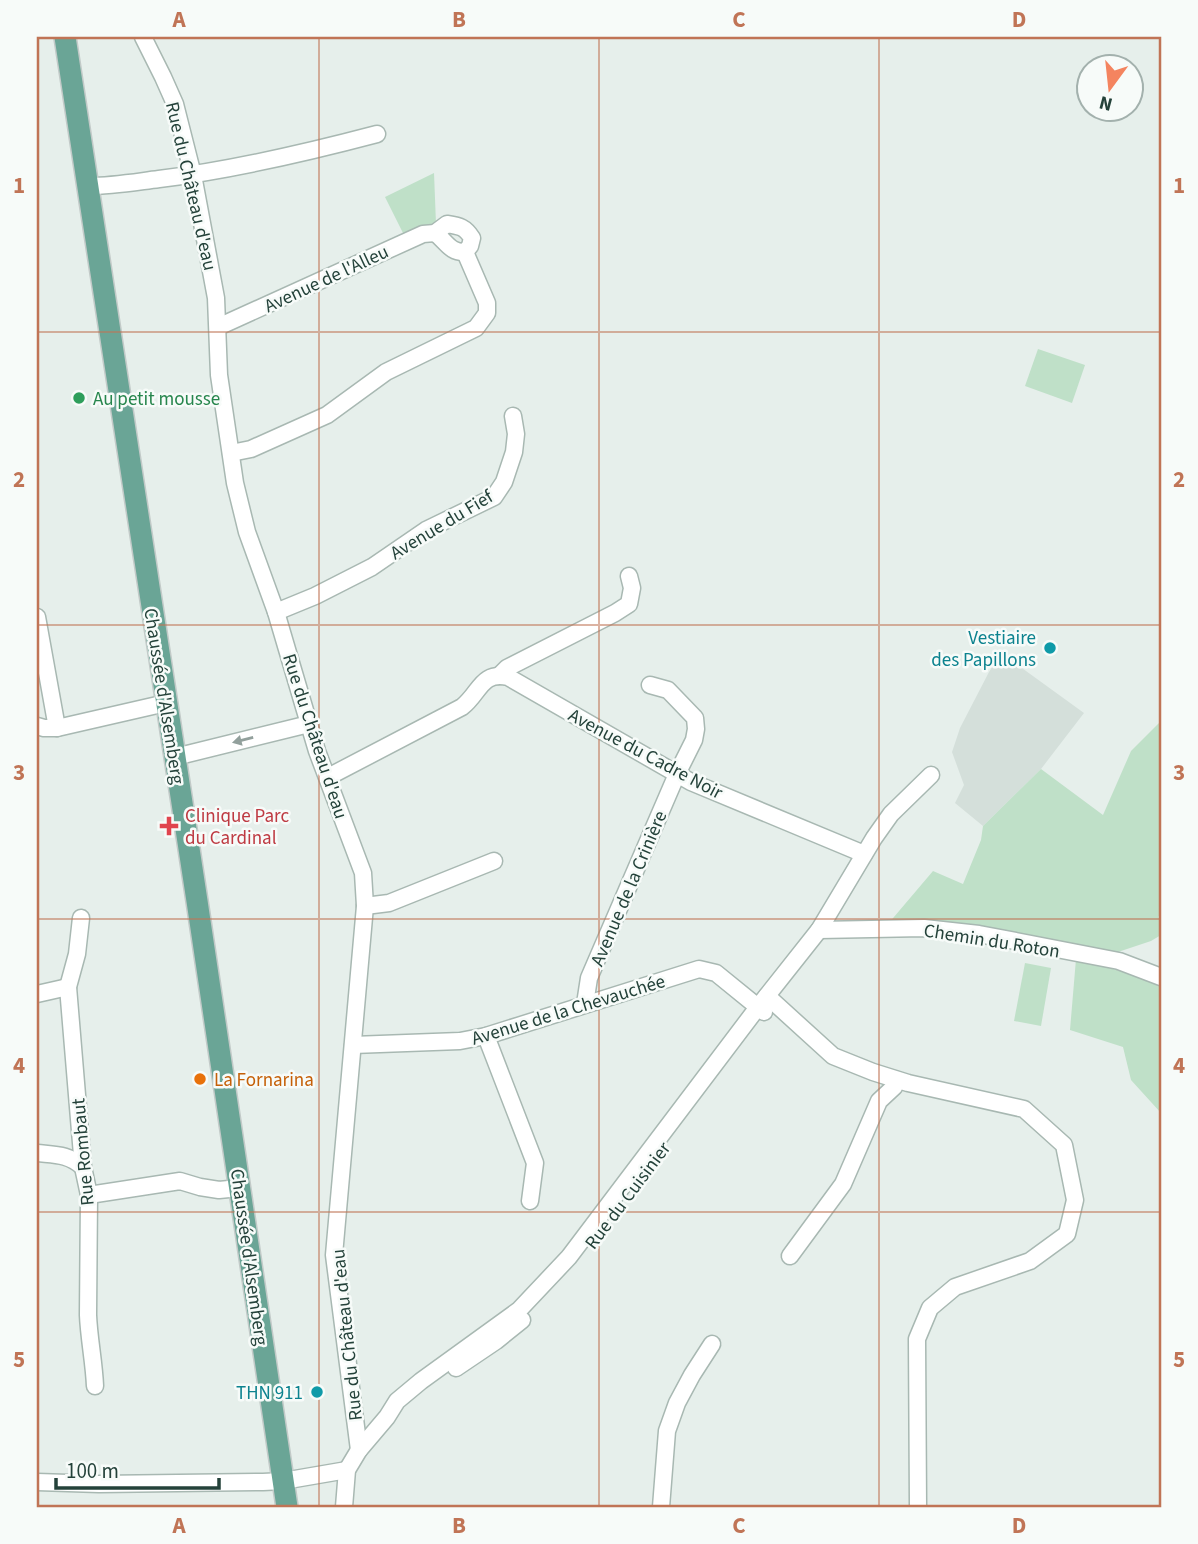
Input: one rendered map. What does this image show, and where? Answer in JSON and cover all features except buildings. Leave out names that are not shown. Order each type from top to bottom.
[{"type":"main road","name":"Chaussée d'Alsemberg","points":[[65,37],[287,1507]]},
{"type":"street","name":"Rue du Château d'eau","points":[[143,37],[175,104],[193,175],[212,274],[218,327],[219,374],[235,483],[247,532],[276,612],[317,751],[363,873],[365,906],[334,1255],[359,1450]]},
{"type":"street","points":[[89,186],[193,175],[304,153],[377,134]]},
{"type":"street","name":"Avenue de l'Alleu","points":[[218,327],[423,234],[435,233],[447,224],[466,229],[471,239],[465,252],[487,303],[487,313],[476,328],[386,372],[327,415],[251,449],[231,453]]},
{"type":"street","points":[[435,233],[451,250],[465,252]]},
{"type":"street","name":"Avenue du Fief","points":[[276,612],[372,567],[426,530],[494,496],[504,482],[514,452],[516,434],[513,416]]},
{"type":"street","points":[[328,777],[463,707],[472,699],[482,682],[493,676],[504,677],[507,668],[629,604],[632,588],[629,576]]},
{"type":"street","points":[[37,617],[57,728]]},
{"type":"street","name":"Avenue du Cadre Noir","points":[[504,677],[677,774],[864,854]]},
{"type":"street","name":"Avenue de la Crinière","points":[[585,1004],[589,978],[694,740],[695,718],[668,690],[650,685]]},
{"type":"street","points":[[37,726],[57,728],[166,703]]},
{"type":"street","points":[[174,757],[309,724]]},
{"type":"street","name":"Rue du Cuisinier","points":[[347,1470],[359,1450],[387,1417],[404,1408],[526,1317],[576,1263],[712,1082],[819,930],[891,814],[930,775]]},
{"type":"street","points":[[365,906],[389,903],[494,861]]},
{"type":"street","name":"Rue Rombaut","points":[[81,918],[77,954],[68,987],[83,1167],[89,1195],[88,1315],[95,1386]]},
{"type":"street","name":"Chemin du Roton","points":[[819,930],[924,928],[979,934],[1119,961],[1161,977]]},
{"type":"street","name":"Avenue de la Chevauchée","points":[[353,1045],[460,1041],[699,969],[716,973],[766,1005],[833,1056],[897,1080],[1024,1109],[1064,1145],[1075,1200],[1067,1234],[1030,1261],[955,1287],[930,1308],[917,1339],[918,1507]]},
{"type":"street","points":[[37,994],[68,987]]},
{"type":"street","points":[[486,1035],[535,1163],[530,1201]]},
{"type":"street","points":[[873,1072],[879,1101]]},
{"type":"street","points":[[790,1256],[843,1184],[879,1101],[894,1087],[897,1080]]},
{"type":"street","points":[[37,1153],[75,1159],[83,1167]]},
{"type":"street","points":[[89,1195],[180,1181],[219,1190],[240,1188]]},
{"type":"street","points":[[661,1507],[667,1431],[677,1403],[712,1344]]},
{"type":"street","points":[[37,1482],[99,1484],[283,1481],[347,1470],[344,1507]]},
{"type":"shaded area","points":[[1001,653],[1084,713],[1041,769],[983,826],[955,803],[964,785],[952,752],[960,728]]},
{"type":"green space","points":[[434,173],[436,224],[405,237],[385,197]]},
{"type":"green space","points":[[1038,349],[1085,365],[1072,403],[1025,386]]},
{"type":"green space","points":[[1161,721],[1161,915],[1158,917],[1161,919],[1161,935],[1115,953],[888,924],[933,871],[963,884],[981,840],[983,826],[1041,769],[1103,815],[1131,751]]},
{"type":"green space","points":[[1076,959],[1161,982],[1161,1113],[1131,1080],[1123,1047],[1070,1030]]},
{"type":"green space","points":[[1025,963],[1051,968],[1041,1026],[1014,1021]]},
{"type":"place","name":"Au petit mousse","points":[[79,398]]},
{"type":"place","name":"Vestiaire des Papillons","points":[[1050,648]]},
{"type":"place","name":"Clinique Parc du Cardinal","points":[[169,826]]},
{"type":"place","name":"La Fornarina","points":[[200,1079]]},
{"type":"place","name":"THN 911","points":[[317,1392]]}]
